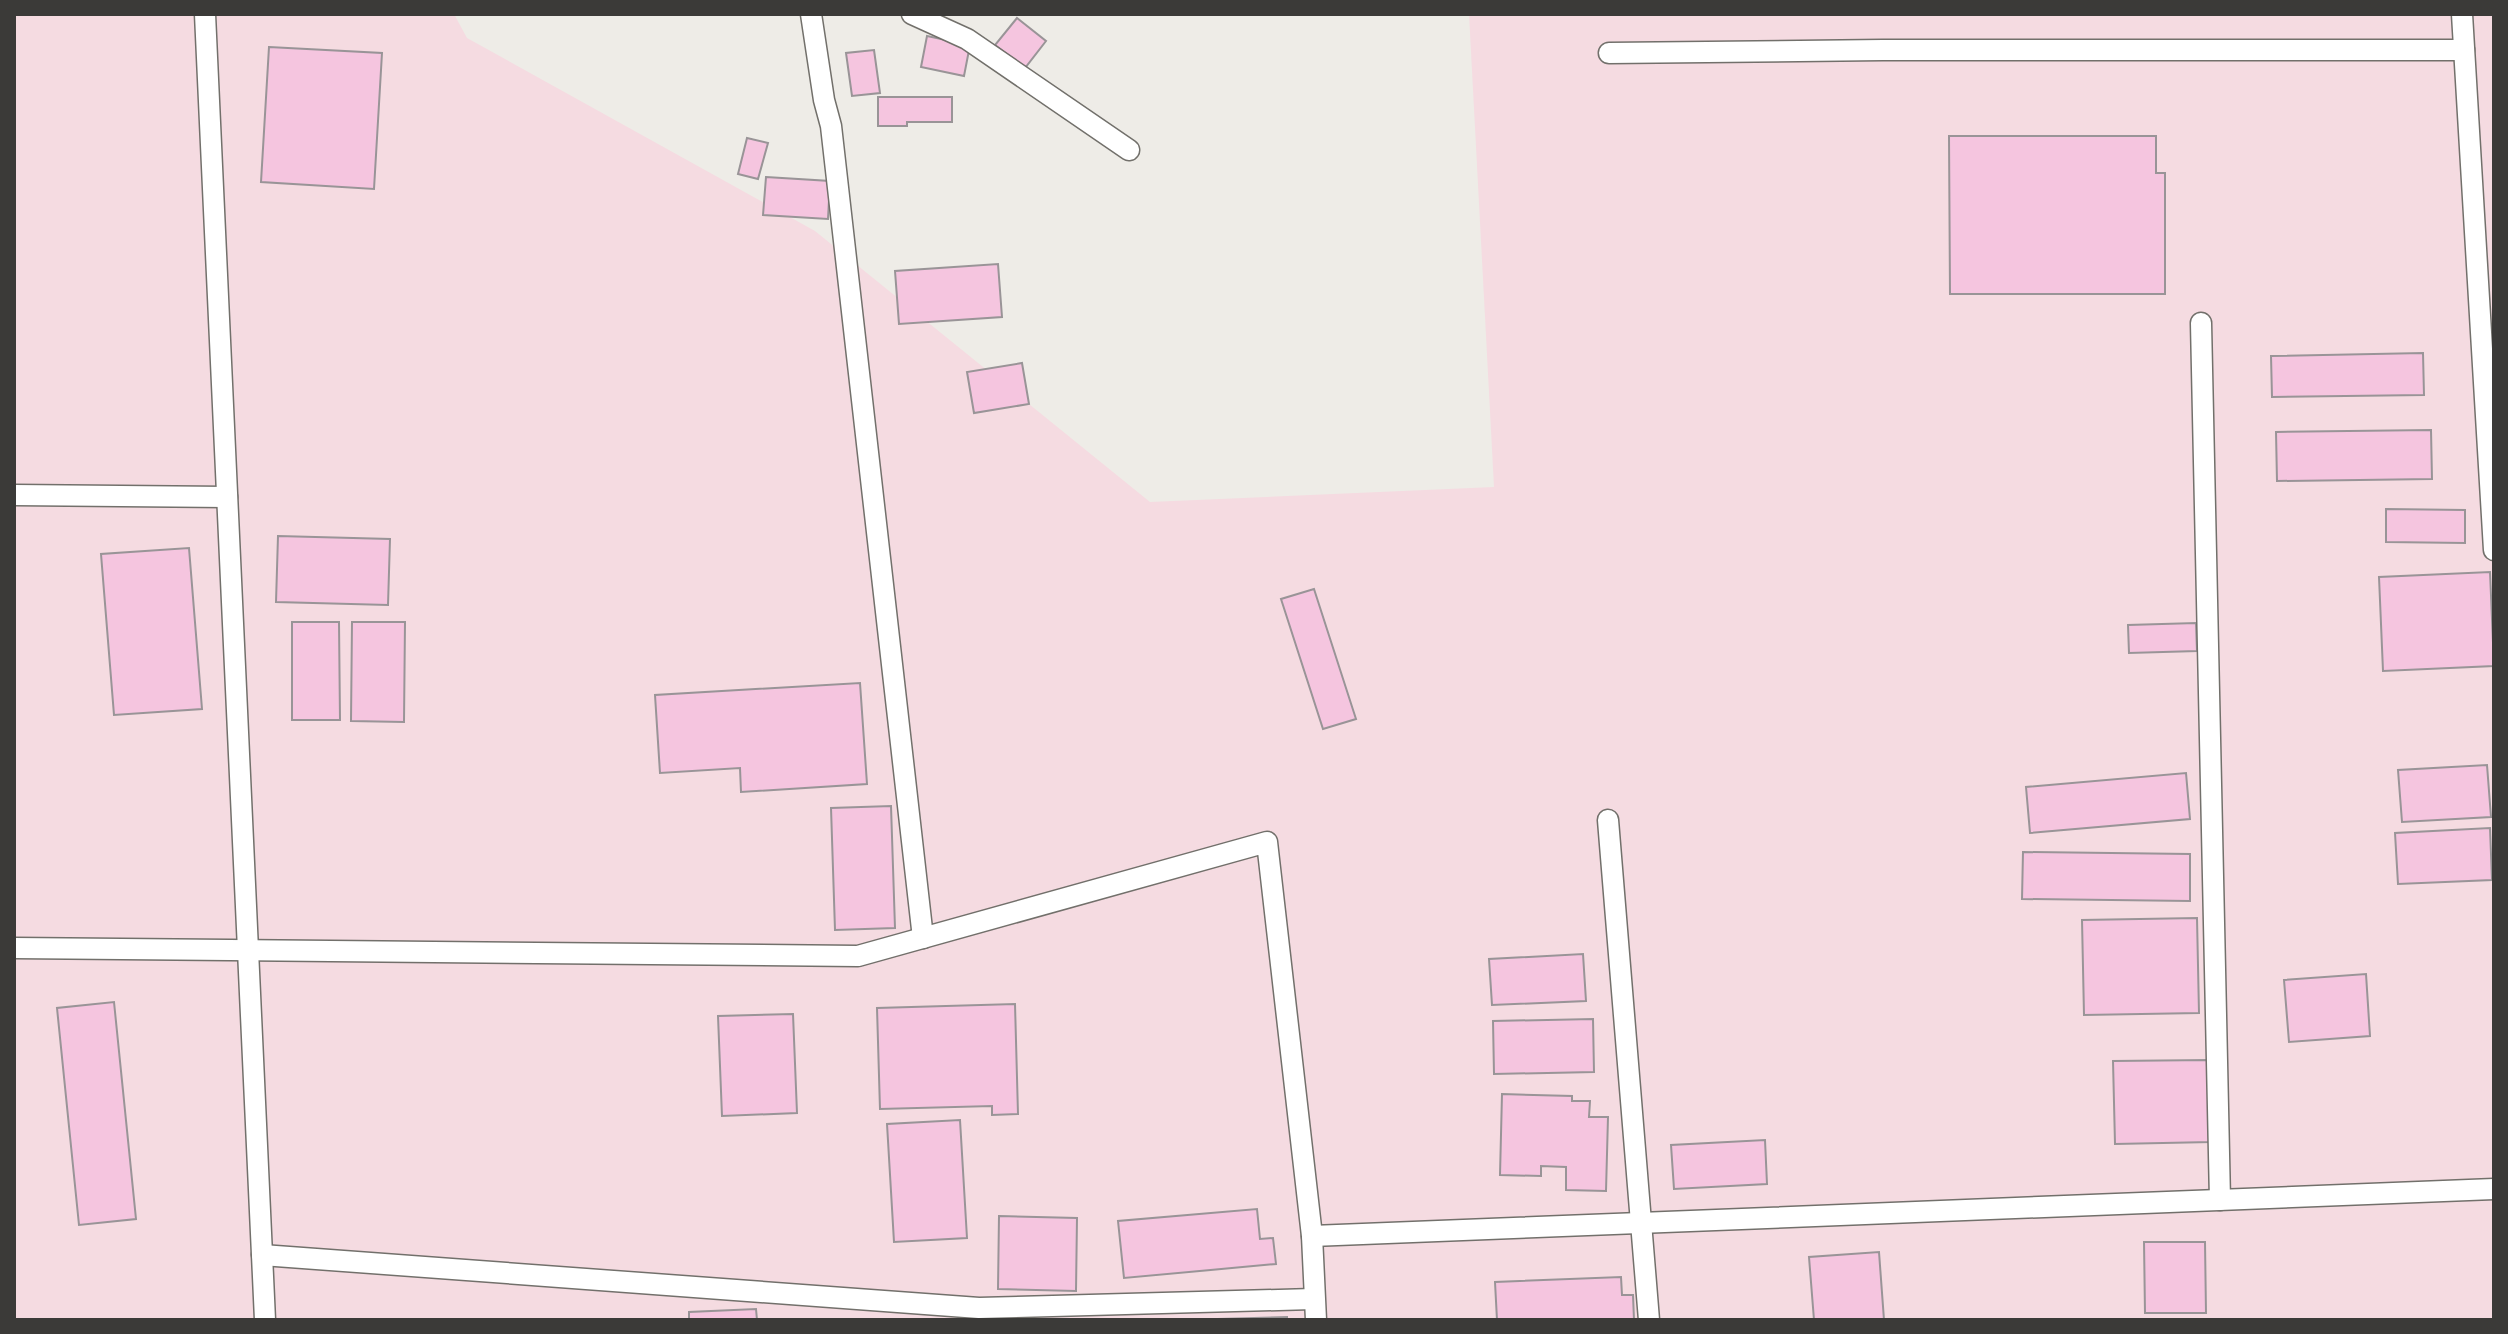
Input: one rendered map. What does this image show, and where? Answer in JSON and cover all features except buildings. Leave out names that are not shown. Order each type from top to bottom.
[{"type":"street","points":[[205,14],[265,1320]]},
{"type":"street","points":[[811,14],[831,126],[923,938]]},
{"type":"street","points":[[912,14],[967,39],[1129,150]]},
{"type":"street","points":[[2462,14],[2494,550]]},
{"type":"street","points":[[1609,53],[2464,50]]},
{"type":"street","points":[[2201,323],[2220,1200]]},
{"type":"street","points":[[14,495],[227,497]]},
{"type":"street","points":[[1608,820],[1649,1320]]},
{"type":"street","points":[[14,948],[858,956],[1267,842],[1312,1236],[1316,1320]]},
{"type":"street","points":[[1312,1236],[2494,1189]]},
{"type":"street","points":[[262,1255],[979,1308],[1313,1299]]},
{"type":"shaded area","points":[[14,14],[454,14],[467,38],[815,231],[1150,502],[1494,487],[1469,14],[2494,14],[2494,1320],[14,1320]]}]
